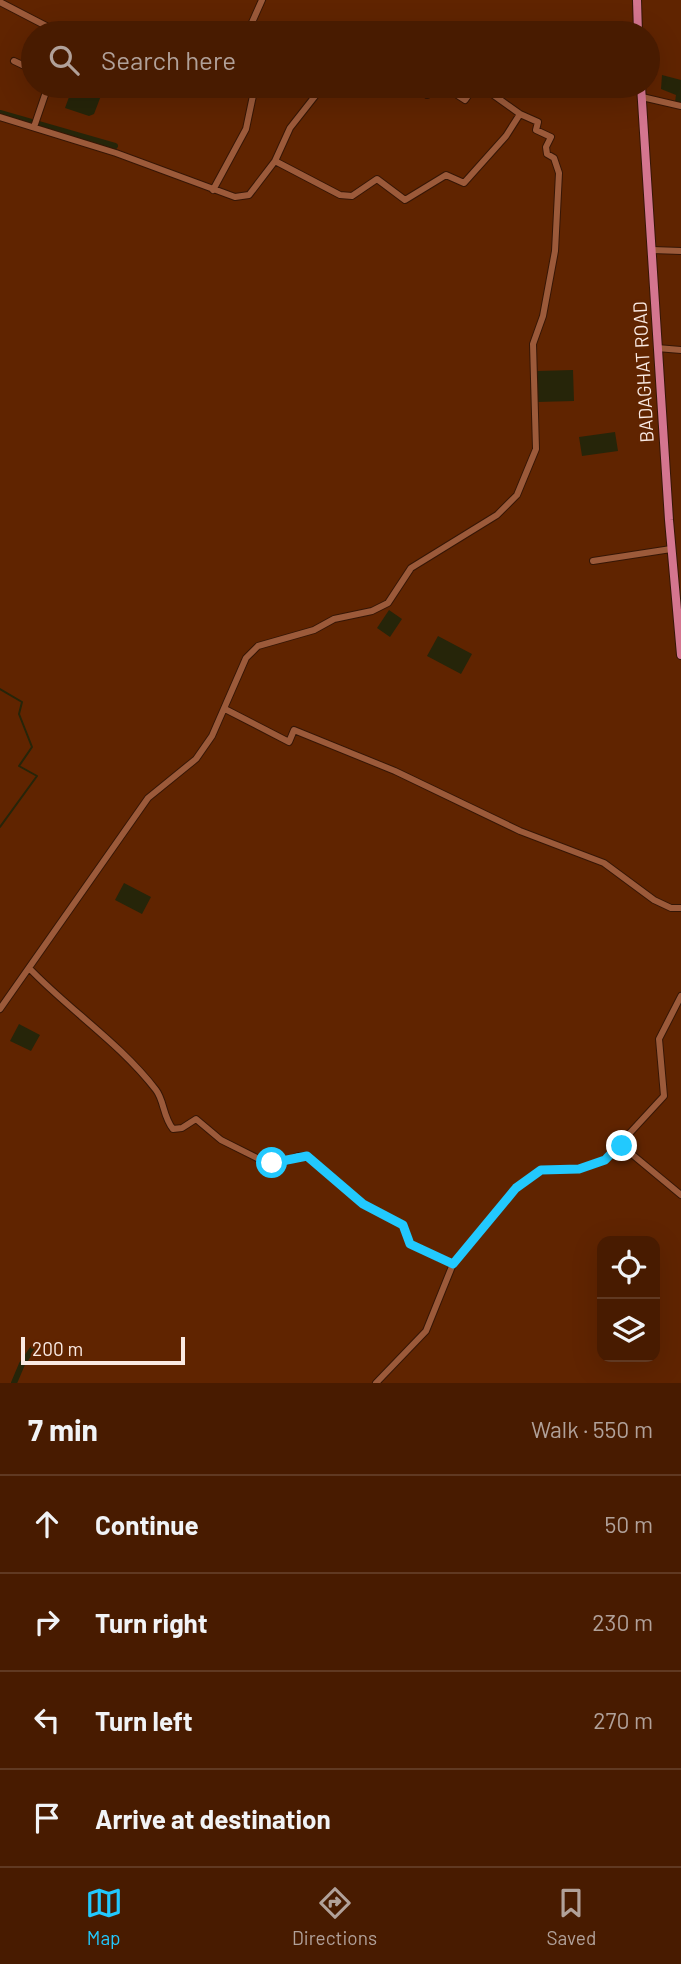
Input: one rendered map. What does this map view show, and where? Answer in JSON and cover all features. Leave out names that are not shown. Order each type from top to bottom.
[{"type":"main road","points":[[637,0],[638,21]]},
{"type":"main road","name":"BADAGHAT ROAD","points":[[642,98],[671,549],[681,655]]},
{"type":"street","points":[[253,21],[262,0]]},
{"type":"street","points":[[0,2],[37,21]]},
{"type":"street","points":[[14,61],[21,64]]},
{"type":"street","points":[[34,127],[44,98]]},
{"type":"street","points":[[213,190],[246,129],[252,98]]},
{"type":"street","points":[[0,117],[116,153],[213,190],[245,198],[275,161],[290,128],[314,98]]},
{"type":"street","points":[[0,1009],[148,797],[196,759],[225,709],[246,658],[258,646],[314,630],[334,619],[372,611],[388,603],[411,568],[497,515],[517,495],[536,449],[533,344],[543,316],[555,251],[559,173],[554,158],[547,154],[546,147],[551,137],[536,130],[538,122],[520,114],[498,98]]},
{"type":"street","points":[[646,98],[681,106]]},
{"type":"street","points":[[275,161],[340,195],[352,196],[377,179],[405,201],[446,175],[464,183],[506,136],[520,114]]},
{"type":"street","points":[[652,250],[681,251]]},
{"type":"street","points":[[657,348],[681,351]]},
{"type":"street","points":[[593,561],[671,549]]},
{"type":"street","points":[[225,709],[289,742],[294,730],[395,771],[520,831],[604,863],[654,900],[671,908],[681,908]]},
{"type":"street","points":[[29,968],[114,1046],[158,1092],[163,1111],[173,1129],[182,1128],[196,1119],[222,1140],[259,1159],[283,1163],[298,1156],[307,1156],[363,1204],[403,1225],[410,1244],[453,1264]]},
{"type":"street","points":[[376,1383],[426,1331],[453,1264],[516,1188],[541,1170],[579,1169],[605,1160],[664,1096],[659,1039],[681,996]]},
{"type":"street","points":[[622,1142],[622,1146],[681,1195]]},
{"type":"shaded area","points":[[662,75],[681,80],[681,103],[675,102],[676,95],[661,89]]},
{"type":"shaded area","points":[[69,98],[100,98],[94,114],[89,116],[65,108]]},
{"type":"shaded area","points":[[573,370],[574,401],[537,402],[536,371]]},
{"type":"shaded area","points":[[615,432],[618,451],[582,456],[579,437]]},
{"type":"shaded area","points":[[389,610],[402,619],[390,637],[377,628]]},
{"type":"shaded area","points":[[438,636],[472,654],[461,674],[427,656]]},
{"type":"shaded area","points":[[124,883],[151,897],[142,914],[115,900]]},
{"type":"shaded area","points":[[19,1024],[40,1035],[31,1051],[10,1041]]},
{"type":"waterway","points":[[0,113],[115,146]]},
{"type":"waterway","points":[[0,689],[22,702],[19,714],[32,747],[19,766],[37,776],[0,827]]},
{"type":"waterway","points":[[14,1383],[22,1364],[36,1344]]},
{"type":"route","points":[[272,1163],[283,1163],[298,1156],[307,1156],[328,1171],[363,1204],[403,1225],[410,1244],[453,1264],[516,1188],[541,1170],[579,1169],[605,1160],[622,1142],[622,1146]]}]
